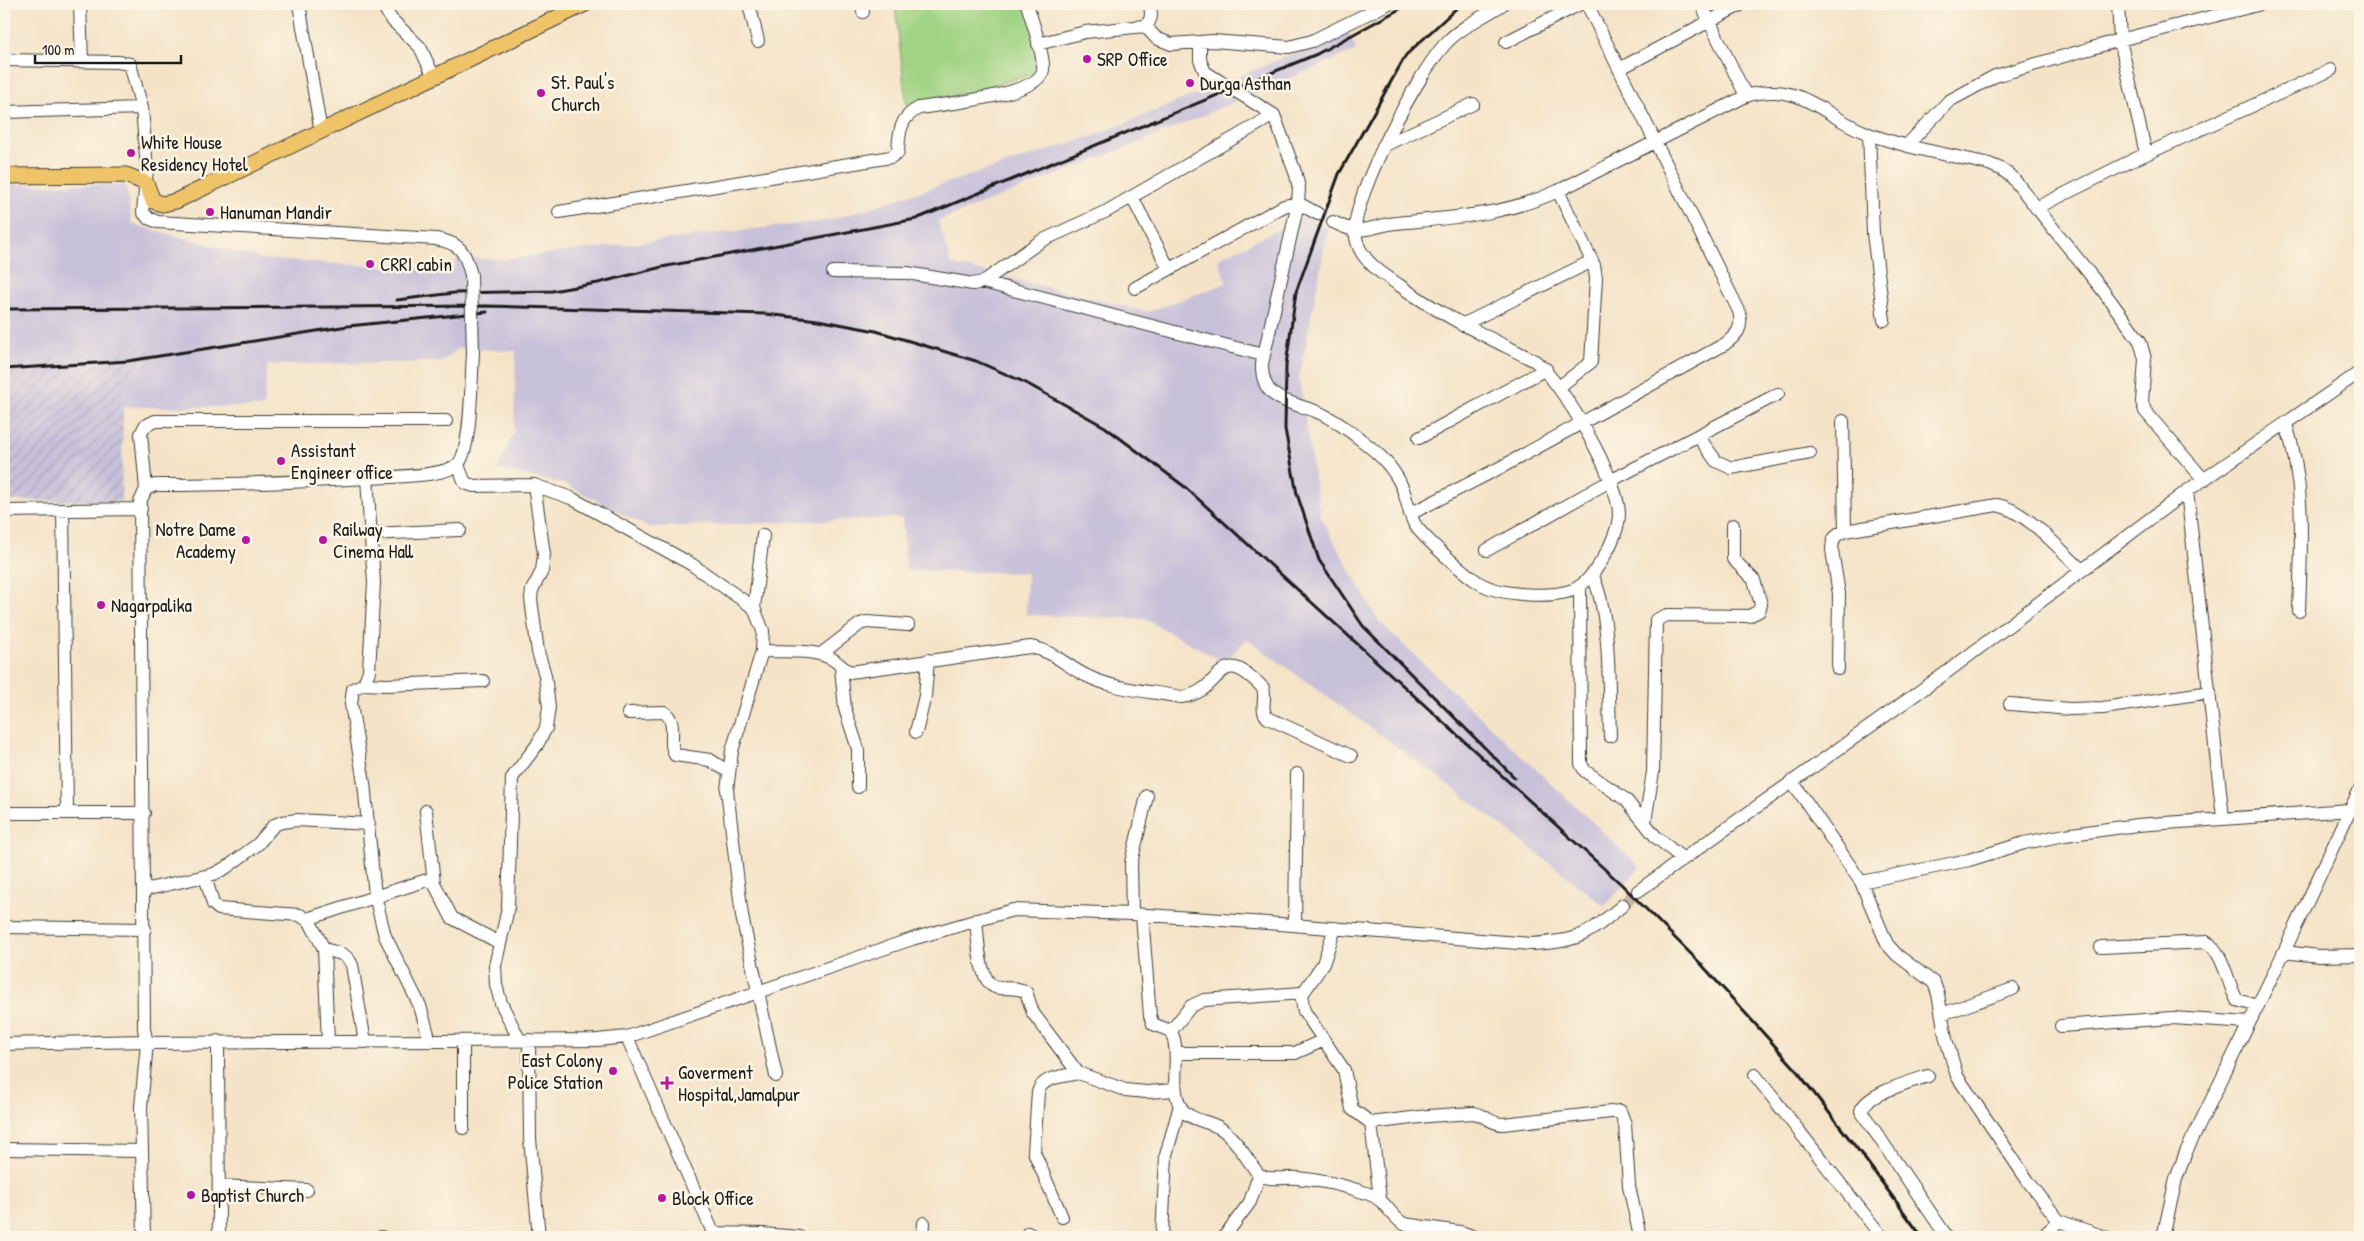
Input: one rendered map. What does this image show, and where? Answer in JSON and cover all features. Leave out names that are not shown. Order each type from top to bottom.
[{"type":"main road","points":[[4,176],[126,175],[146,183],[153,201],[163,204],[176,201],[585,4]]},
{"type":"street","points":[[80,4],[82,61]]},
{"type":"street","points":[[298,4],[321,132]]},
{"type":"street","points":[[382,4],[391,19],[420,47],[434,77]]},
{"type":"street","points":[[749,4],[758,41]]},
{"type":"street","points":[[560,212],[891,157],[898,152],[899,132],[903,121],[909,113],[919,108],[998,95],[1034,84],[1043,71],[1027,4]]},
{"type":"street","points":[[1038,44],[1085,32],[1145,26],[1150,22],[1152,15],[1150,4]]},
{"type":"street","points":[[1145,26],[1156,38],[1171,44],[1248,42],[1289,47],[1312,42],[1387,4]]},
{"type":"street","points":[[1200,42],[1200,60],[1205,72],[1274,115],[1299,188],[1298,202],[1264,355],[1262,375],[1278,400],[1322,414],[1378,453],[1398,478],[1410,514],[1419,531],[1480,583],[1512,593],[1570,591],[1580,586],[1592,574],[1606,552],[1618,523],[1618,504],[1610,481],[1560,388],[1546,369],[1535,361],[1462,325],[1422,302],[1378,270],[1362,253],[1355,230],[1366,189],[1383,146],[1410,96],[1446,43],[1503,4]]},
{"type":"street","points":[[1506,42],[1580,4]]},
{"type":"street","points":[[1410,514],[1581,424],[1725,344],[1737,334],[1742,324],[1739,311],[1587,4]]},
{"type":"street","points":[[1700,4],[1746,96]]},
{"type":"street","points":[[1619,69],[1742,4]]},
{"type":"street","points":[[2118,4],[2120,40],[2146,154]]},
{"type":"street","points":[[1908,144],[1935,113],[1964,91],[1995,76],[2120,40],[2260,4]]},
{"type":"street","points":[[4,60],[118,62],[130,64],[142,108],[147,169],[143,212],[148,218],[158,222],[171,223],[436,239],[452,242],[460,248],[467,259],[471,275],[473,354],[467,448],[458,465],[445,471],[367,478],[260,484],[155,485],[146,489]]},
{"type":"street","points":[[2036,208],[2146,154],[2331,70]]},
{"type":"street","points":[[1333,222],[1355,230],[1394,223],[1504,211],[1534,202],[1558,191],[1746,96],[1774,90],[1790,93],[1869,134],[2001,169],[2012,177],[2101,288],[2140,341],[2145,359],[2142,402],[2145,411],[2204,480]]},
{"type":"street","points":[[1383,146],[1473,104]]},
{"type":"street","points":[[4,112],[142,108]]},
{"type":"street","points":[[833,272],[907,273],[973,284],[983,282],[1041,241],[1107,211],[1274,115]]},
{"type":"street","points":[[1869,134],[1873,233],[1884,320]]},
{"type":"street","points":[[1558,191],[1592,261],[1596,278],[1591,362],[1560,388]]},
{"type":"street","points":[[1132,197],[1169,269]]},
{"type":"street","points":[[171,223],[176,201]]},
{"type":"street","points":[[1298,202],[1318,214]]},
{"type":"street","points":[[1135,288],[1274,211],[1298,202]]},
{"type":"street","points":[[1462,325],[1592,261]]},
{"type":"street","points":[[983,282],[1264,355]]},
{"type":"street","points":[[1419,438],[1546,369]]},
{"type":"street","points":[[1638,891],[1947,672],[2081,569],[2187,491],[2360,372]]},
{"type":"street","points":[[1487,550],[1610,481],[1778,394]]},
{"type":"street","points":[[144,1237],[141,1107],[146,1042],[140,502],[146,489],[141,434],[145,426],[155,421],[446,421]]},
{"type":"street","points":[[1843,421],[1845,531]]},
{"type":"street","points":[[2286,424],[2294,450],[2301,493],[2299,611]]},
{"type":"street","points":[[1698,436],[1716,460],[1731,468],[1810,453]]},
{"type":"street","points":[[458,465],[466,483],[474,486],[534,485],[571,498],[691,564],[754,608]]},
{"type":"street","points":[[364,684],[369,671],[374,583],[367,478]]},
{"type":"street","points":[[534,485],[544,554],[542,571],[532,590],[531,599],[538,652],[545,675],[549,707],[546,728],[537,746],[512,778],[508,908],[495,966],[496,985],[501,1003],[524,1040],[530,1139],[539,1237]]},
{"type":"street","points":[[2187,491],[2223,818]]},
{"type":"street","points":[[1838,669],[1839,594],[1832,550],[1833,540],[1838,534],[1845,531],[1997,505],[2005,507],[2025,518],[2081,569]]},
{"type":"street","points":[[4,511],[140,509]]},
{"type":"street","points":[[63,510],[67,813]]},
{"type":"street","points":[[1645,822],[1653,772],[1656,620],[1667,615],[1749,616],[1759,611],[1761,604],[1754,580],[1733,559],[1733,526]]},
{"type":"street","points":[[370,534],[460,530]]},
{"type":"street","points":[[763,536],[754,608],[763,631],[762,651],[732,751],[727,790],[728,814],[742,916],[776,1076]]},
{"type":"street","points":[[1592,574],[1598,588],[1604,623],[1610,736]]},
{"type":"street","points":[[1580,586],[1581,764],[1585,771],[1626,800],[1662,843],[1683,859]]},
{"type":"street","points":[[821,654],[860,624],[867,622],[908,625]]},
{"type":"street","points":[[762,651],[821,654],[831,658],[841,668],[858,672],[1009,648],[1038,648],[1045,650],[1087,676],[1103,682],[1181,697],[1192,696],[1202,691],[1224,669],[1230,666],[1238,668],[1264,688],[1263,709],[1268,718],[1352,756]]},
{"type":"street","points":[[916,732],[924,696],[928,660]]},
{"type":"street","points":[[841,668],[846,709],[858,749],[858,787]]},
{"type":"street","points":[[430,1041],[420,1006],[385,936],[375,896],[369,824],[352,704],[353,689],[364,684],[387,686],[483,682]]},
{"type":"street","points":[[2010,704],[2070,709],[2103,708],[2210,692]]},
{"type":"street","points":[[628,713],[664,712],[667,714],[672,730],[672,751],[675,755],[710,760],[729,772]]},
{"type":"street","points":[[1295,925],[1297,774]]},
{"type":"street","points":[[1792,781],[1861,882],[1887,944],[1897,955],[1934,983],[1946,1039],[1957,1076],[2048,1209],[2059,1221],[2105,1237]]},
{"type":"street","points":[[2163,1237],[2176,1179],[2186,1152],[2284,952],[2360,790]]},
{"type":"street","points":[[1147,796],[1131,863],[1137,915],[1150,1016],[1154,1024],[1171,1031],[1176,1042],[1176,1090],[1180,1105],[1185,1114],[1219,1128],[1232,1138],[1259,1175],[1273,1179],[1295,1178],[1313,1180],[1364,1192],[1380,1199],[1396,1219],[1404,1224],[1460,1232],[1475,1237]]},
{"type":"street","points":[[426,810],[434,883],[452,918],[500,943]]},
{"type":"street","points":[[1861,882],[1969,860],[2024,843],[2065,835],[2137,825],[2349,810]]},
{"type":"street","points":[[4,813],[144,813]]},
{"type":"street","points":[[144,890],[205,876],[228,867],[258,844],[274,825],[297,820],[369,824]]},
{"type":"street","points":[[205,876],[213,904],[219,909],[300,915],[307,919],[324,949],[328,1042]]},
{"type":"street","points":[[307,919],[420,880],[434,883]]},
{"type":"street","points":[[4,1044],[463,1041],[627,1037],[912,939],[1002,912],[1028,909],[1295,925],[1531,944],[1556,943],[1585,935],[1624,905]]},
{"type":"street","points":[[976,920],[982,966],[988,982],[996,987],[1020,989],[1026,992],[1033,1013],[1078,1074]]},
{"type":"street","points":[[4,927],[145,929]]},
{"type":"street","points":[[1335,928],[1322,964],[1303,993],[1304,1011],[1344,1070],[1352,1109],[1371,1123],[1428,1116],[1480,1113],[1491,1122],[1503,1124],[1620,1111],[1626,1124],[1629,1186],[1640,1237]]},
{"type":"street","points":[[2101,947],[2206,942],[2212,945],[2218,954],[2237,1000],[2258,1006]]},
{"type":"street","points":[[324,949],[345,954],[352,965],[365,1042]]},
{"type":"street","points":[[2284,952],[2319,956],[2360,954]]},
{"type":"street","points":[[1942,1014],[2013,989]]},
{"type":"street","points":[[1171,1031],[1184,1012],[1191,1006],[1204,1000],[1303,993]]},
{"type":"street","points":[[2060,1026],[2172,1018],[2249,1023]]},
{"type":"street","points":[[627,1037],[714,1235],[789,1235],[799,1237]]},
{"type":"street","points":[[1176,1054],[1295,1053],[1324,1040]]},
{"type":"street","points":[[463,1041],[463,1128]]},
{"type":"street","points":[[218,1042],[219,1237]]},
{"type":"street","points":[[1062,1217],[1034,1152],[1040,1085],[1047,1080],[1078,1074],[1125,1090],[1146,1092],[1176,1090]]},
{"type":"street","points":[[1755,1075],[1882,1237]]},
{"type":"street","points":[[1928,1076],[1892,1088],[1867,1103],[1861,1112],[1947,1237]]},
{"type":"street","points":[[1162,1237],[1166,1154],[1180,1105]]},
{"type":"street","points":[[1371,1123],[1380,1199]]},
{"type":"street","points":[[4,1150],[141,1151]]},
{"type":"street","points":[[1224,1237],[1250,1202],[1259,1175]]},
{"type":"street","points":[[219,1186],[307,1190]]},
{"type":"street","points":[[2042,1237],[2059,1221]]},
{"type":"street","points":[[923,1237],[924,1223]]},
{"type":"shaded area","points":[[1348,31],[1356,50],[1143,141],[938,221],[951,264],[1148,312],[1227,283],[1218,259],[1305,216],[1328,229],[1299,379],[1320,516],[1379,622],[1640,867],[1605,906],[1427,768],[1247,639],[1224,662],[1145,619],[1026,615],[1027,573],[906,570],[902,518],[648,527],[567,485],[498,469],[514,432],[516,351],[459,348],[442,362],[267,365],[264,407],[123,407],[124,376],[153,365],[148,346],[4,364],[4,185],[125,184],[132,224],[261,259],[453,271],[458,258],[505,259],[831,220],[1099,134]]},
{"type":"shaded area","points":[[148,346],[153,365],[124,376],[121,501],[4,501],[4,364]]},
{"type":"green space","points":[[895,4],[1028,4],[1043,71],[907,110]]},
{"type":"tunnel","points":[[1623,905],[1638,891]]},
{"type":"railway","points":[[397,300],[454,293],[552,291],[598,283],[662,267],[916,219],[1317,54],[1409,4]]},
{"type":"railway","points":[[1461,4],[1406,55],[1339,174],[1296,292],[1286,365],[1285,429],[1297,494],[1319,560],[1363,626],[1515,778]]},
{"type":"railway","points":[[4,309],[487,306],[766,314],[818,320],[876,331],[976,361],[1026,383],[1105,427],[1185,487],[1621,884],[1702,965],[1793,1066],[1922,1237]]},
{"type":"railway","points":[[4,369],[128,361],[348,326],[487,312]]},
{"type":"place","name":"SRP Office","points":[[1087,59]]},
{"type":"place","name":"Durga Asthan","points":[[1190,83]]},
{"type":"place","name":"St. Paul's Church","points":[[541,93]]},
{"type":"place","name":"White House Residency Hotel","points":[[131,153]]},
{"type":"place","name":"Hanuman Mandir","points":[[210,212]]},
{"type":"place","name":"CRRI cabin","points":[[370,264]]},
{"type":"place","name":"Assistant Engineer office","points":[[281,461]]},
{"type":"place","name":"Notre Dame Academy","points":[[246,540]]},
{"type":"place","name":"Railway Cinema Hall","points":[[323,540]]},
{"type":"place","name":"Nagarpalika","points":[[101,605]]},
{"type":"place","name":"East Colony Police Station","points":[[613,1071]]},
{"type":"place","name":"Goverment Hospital,Jamalpur","points":[[667,1083]]},
{"type":"place","name":"Baptist Church","points":[[191,1195]]},
{"type":"place","name":"Block Office","points":[[662,1198]]}]
